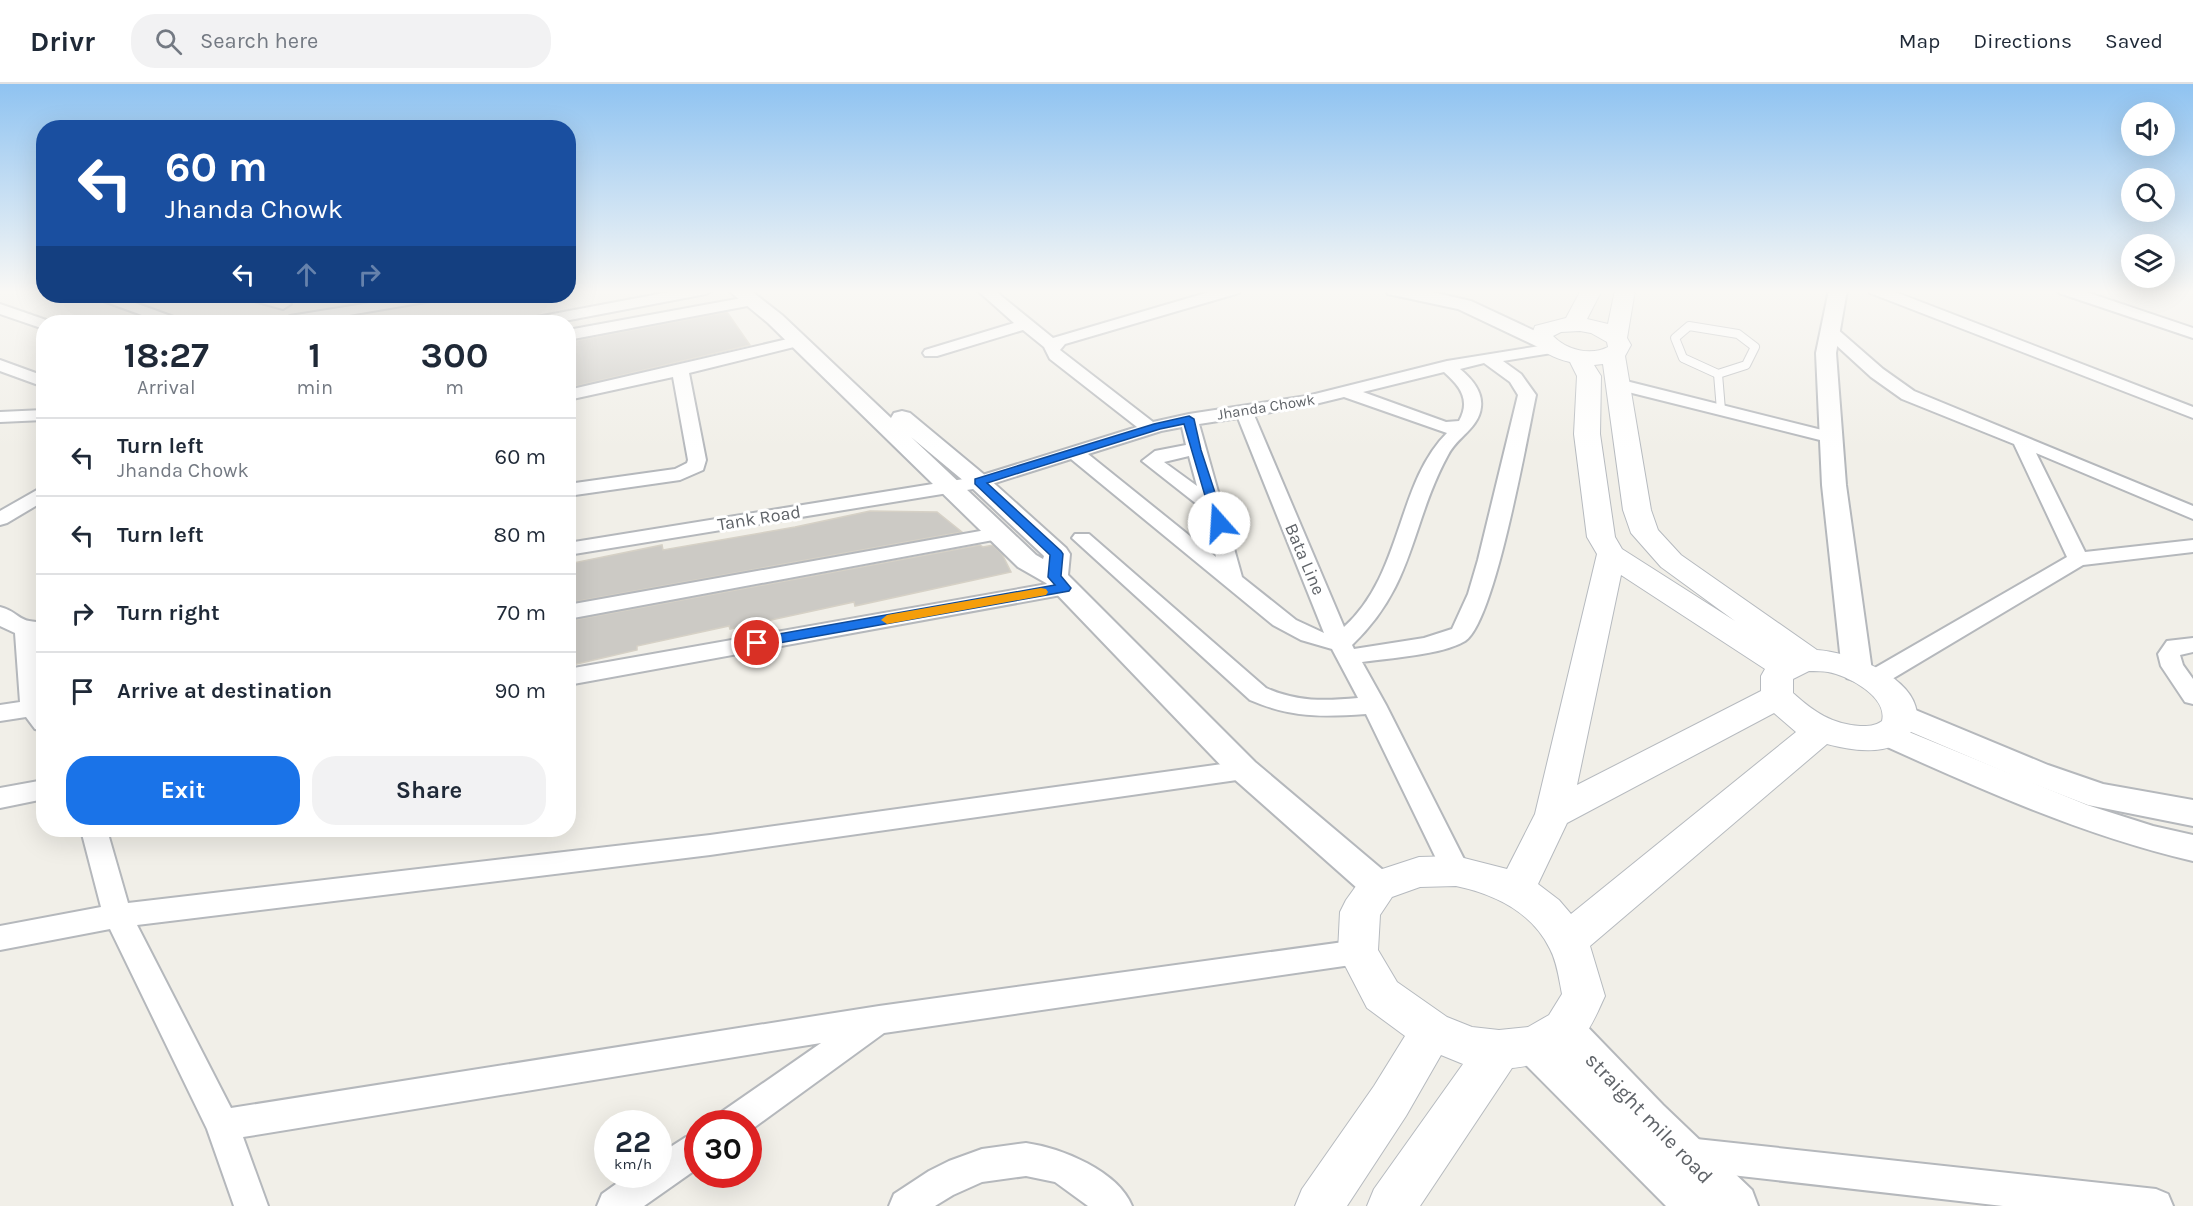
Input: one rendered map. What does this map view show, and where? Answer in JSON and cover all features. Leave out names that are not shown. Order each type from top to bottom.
[{"type":"main road","points":[[1564,342],[1579,357],[1589,376],[1587,434],[1601,537],[1611,554],[1790,675]]},
{"type":"main road","points":[[1611,342],[1615,347]]},
{"type":"main road","points":[[1553,814],[1790,675],[1831,662],[1866,675],[1889,692],[1897,702],[1894,725],[1873,738],[1855,738],[1821,730],[1797,714],[1790,675],[1671,561],[1645,533],[1637,510],[1618,384],[1616,342]]},
{"type":"main road","points":[[1579,357],[1596,358],[1615,347]]},
{"type":"main road","points":[[1516,890],[1553,814],[1611,554]]},
{"type":"main road","points":[[1567,940],[1821,730]]},
{"type":"main road","points":[[1391,1206],[1532,1042],[1584,996],[1567,940],[1547,912],[1516,890],[1486,876],[1456,871],[1419,872],[1377,886],[1360,912],[1358,952],[1382,995],[1432,1031],[1470,1047],[1532,1042]]},
{"type":"main road","points":[[1319,1206],[1389,1101],[1432,1031]]},
{"type":"street","points":[[576,393],[795,342]]},
{"type":"street","points":[[796,342],[997,534],[1027,561],[1059,582],[1244,770],[1377,886]]},
{"type":"street","points":[[816,342],[979,482],[1057,554],[1059,582]]},
{"type":"street","points":[[931,353],[966,342]]},
{"type":"street","points":[[1047,342],[1052,346],[1051,349],[1056,356],[1150,428]]},
{"type":"street","points":[[1052,346],[1057,342]]},
{"type":"street","name":"Jhanda Chowk","points":[[949,486],[979,482],[1150,428],[1189,419],[1307,401],[1348,392],[1487,358],[1535,342]]},
{"type":"street","points":[[1828,342],[1826,353],[1834,485],[1866,675],[2078,559],[2193,546]]},
{"type":"street","points":[[1842,342],[1876,373],[1908,395],[2193,513]]},
{"type":"street","points":[[2010,342],[2193,413]]},
{"type":"street","points":[[1074,452],[1296,631],[1344,650],[1441,641],[1459,635],[1467,626],[1481,587],[1527,395],[1524,386],[1487,358]]},
{"type":"street","points":[[0,365],[36,378]]},
{"type":"street","points":[[1344,650],[1372,612],[1387,585],[1440,453],[1465,425],[1471,414],[1472,393],[1467,384],[1447,366]]},
{"type":"street","points":[[576,489],[680,474],[696,466],[697,460],[680,370]]},
{"type":"street","points":[[1876,373],[1996,419],[2048,445],[2050,452]]},
{"type":"street","points":[[1618,384],[1832,438]]},
{"type":"street","points":[[1348,392],[1444,428],[1465,425]]},
{"type":"street","name":"Bata Line","points":[[1244,411],[1344,650],[1374,705],[1456,871]]},
{"type":"street","points":[[0,417],[36,415]]},
{"type":"street","points":[[1189,419],[1196,450],[1219,523],[1232,580]]},
{"type":"street","points":[[2021,440],[2078,559]]},
{"type":"street","points":[[1196,450],[1162,455],[1151,460],[1213,507]]},
{"type":"street","name":"Tank Road","points":[[576,548],[949,486]]},
{"type":"street","points":[[0,519],[36,497]]},
{"type":"street","points":[[576,611],[997,534]]},
{"type":"street","points":[[1082,538],[1258,694],[1278,704],[1304,710],[1374,705]]},
{"type":"street","points":[[576,675],[1059,582]]},
{"type":"street","points":[[0,614],[10,625],[35,630],[36,646]]},
{"type":"street","points":[[2193,645],[2175,646],[2169,654],[2172,666],[2193,696]]},
{"type":"street","points":[[0,713],[36,712]]},
{"type":"street","points":[[1894,725],[2100,796],[2193,813]]},
{"type":"street","points":[[1894,725],[2024,794],[2092,820],[2193,849]]},
{"type":"street","points":[[0,938],[118,916],[710,845],[1244,770]]},
{"type":"street","points":[[0,798],[36,791]]},
{"type":"street","points":[[96,837],[118,916],[222,1125],[251,1206]]},
{"type":"street","points":[[222,1125],[879,1020],[1358,952]]},
{"type":"street","points":[[752,1110],[879,1020]]},
{"type":"street","name":"straight mile road","points":[[1532,1042],[1682,1153],[1736,1206]]},
{"type":"street","name":"straight mile road","points":[[1532,1042],[1696,1206]]},
{"type":"street","points":[[1682,1153],[2000,1197],[2156,1206]]},
{"type":"street","points":[[614,1206],[684,1158]]},
{"type":"street","points":[[906,1206],[956,1173],[1002,1161],[1036,1161],[1066,1169],[1114,1206]]},
{"type":"lane","points":[[1677,342],[1683,358],[1718,374],[1746,365],[1755,348],[1748,342]]},
{"type":"lane","points":[[1718,374],[1721,410]]},
{"type":"building","points":[[576,342],[748,342],[750,345],[576,386]]},
{"type":"building","points":[[870,511],[937,512],[962,532],[576,602],[576,562],[662,545],[663,550],[795,527]]},
{"type":"building","points":[[980,545],[983,547],[993,545],[1002,554],[1011,572],[855,606],[854,602],[730,629],[729,626],[637,646],[637,650],[576,664],[576,620]]},
{"type":"slow traffic","points":[[887,620],[1041,592]]},
{"type":"route","points":[[757,643],[1064,588],[1055,577],[1057,554],[979,482],[1158,426],[1189,419],[1196,450],[1219,523]]}]
